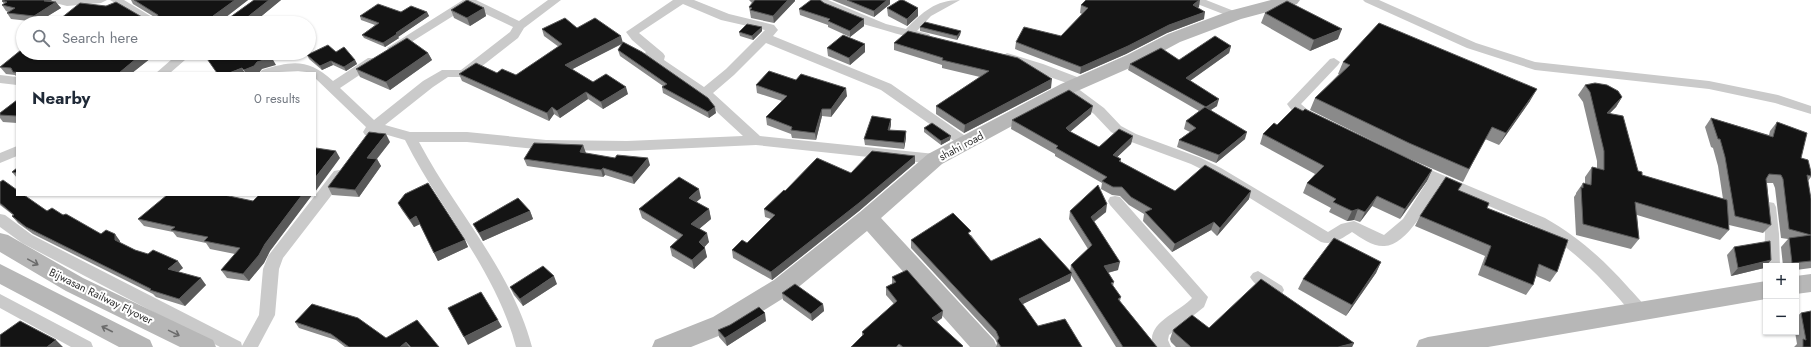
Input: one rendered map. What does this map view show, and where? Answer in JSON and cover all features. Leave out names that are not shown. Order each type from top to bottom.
[{"type":"street","points":[[55,0],[67,3],[82,3],[101,0]]},
{"type":"street","points":[[116,0],[144,16]]},
{"type":"street","points":[[332,87],[469,0],[520,26]]},
{"type":"street","points":[[361,145],[374,127],[428,84],[446,73],[464,74],[514,35],[520,26],[555,0]]},
{"type":"street","points":[[681,0],[632,32],[633,35],[643,41],[659,56],[653,58],[715,100],[723,110],[756,140]]},
{"type":"street","points":[[684,0],[724,17],[770,28],[772,30],[766,38],[730,72],[705,93]]},
{"type":"street","points":[[820,0],[829,6],[882,27],[937,41]]},
{"type":"street","points":[[909,33],[928,14],[954,0]]},
{"type":"street","points":[[1196,0],[1235,15]]},
{"type":"street","name":"shahi road","points":[[664,347],[722,324],[782,287],[868,218],[912,178],[935,160],[1074,86],[1134,59],[1174,38],[1235,15],[1291,0]]},
{"type":"street","points":[[1369,0],[1485,51],[1535,66],[1729,89],[1810,107]]},
{"type":"street","points":[[766,38],[886,87],[966,143]]},
{"type":"street","points":[[993,54],[1039,67],[1074,86],[1116,129],[1130,137],[1196,161],[1216,171],[1326,238],[1334,237],[1350,226],[1354,226],[1378,240],[1386,242],[1408,223],[1437,178]]},
{"type":"street","points":[[163,72],[178,60]]},
{"type":"street","points":[[1321,123],[1300,112],[1294,104],[1334,62]]},
{"type":"street","points":[[270,72],[300,67],[310,68],[315,72]]},
{"type":"street","points":[[316,73],[374,127],[410,137],[467,137],[546,145],[627,146],[756,140],[870,150],[935,160]]},
{"type":"street","points":[[0,79],[16,81]]},
{"type":"street","points":[[410,137],[427,170],[470,233],[496,277],[518,324],[524,347]]},
{"type":"street","points":[[0,158],[16,151]]},
{"type":"street","points":[[1403,163],[1560,232],[1582,249],[1610,277],[1639,310]]},
{"type":"street","points":[[250,347],[267,315],[271,269],[276,256],[347,164]]},
{"type":"street","points":[[1768,196],[1772,234],[1772,263]]},
{"type":"street","points":[[1115,201],[1200,297],[1198,303],[1162,330],[1159,336],[1159,342],[1163,347]]},
{"type":"street","points":[[868,218],[985,347]]},
{"type":"street","points":[[2,229],[55,254],[236,347]]},
{"type":"street","name":"Bijwasan Railway Flyover","points":[[2,229],[27,259],[73,284],[204,347]]},
{"type":"street","points":[[0,273],[142,347]]},
{"type":"street","points":[[1258,277],[1288,298]]},
{"type":"street","points":[[1799,285],[1811,283]]},
{"type":"street","points":[[1428,347],[1639,310],[1763,290]]},
{"type":"street","points":[[0,300],[85,347]]},
{"type":"building","points":[[45,0],[44,1],[56,2],[34,16],[7,13],[15,8],[2,5],[7,2],[2,1]]},
{"type":"building","points":[[134,0],[235,0],[213,16],[158,15]]},
{"type":"building","points":[[254,0],[269,0],[249,16],[232,16]]},
{"type":"building","points":[[467,0],[484,8],[467,18],[451,10]]},
{"type":"building","points":[[755,0],[788,0],[773,16],[750,10],[752,8],[749,7]]},
{"type":"building","points":[[811,0],[820,0],[864,19],[850,31],[828,21],[830,19],[799,9]]},
{"type":"building","points":[[847,0],[887,0],[874,11]]},
{"type":"building","points":[[900,0],[903,0],[918,8],[907,19],[887,8]]},
{"type":"building","points":[[1086,0],[1199,0],[1193,5],[1205,12],[1169,25],[1128,46],[1081,67],[1016,42],[1024,27],[1061,36],[1088,8],[1081,5]]},
{"type":"building","points":[[1287,1],[1342,29],[1314,40],[1265,13]]},
{"type":"building","points":[[116,2],[140,16],[64,16],[80,3],[106,6]]},
{"type":"building","points":[[378,4],[401,12],[411,6],[427,12],[383,43],[362,35],[379,23],[360,16]]},
{"type":"building","points":[[565,18],[577,28],[595,18],[621,36],[565,65],[593,82],[606,74],[626,87],[601,102],[586,92],[557,111],[552,107],[547,113],[459,74],[476,63],[497,73],[502,69],[516,75],[562,44],[542,29]]},
{"type":"building","points":[[925,22],[961,31],[957,36],[920,27]]},
{"type":"building","points":[[1379,23],[1537,89],[1506,133],[1492,127],[1469,169],[1409,143],[1315,98],[1350,65],[1343,62]]},
{"type":"building","points":[[747,24],[762,27],[752,36],[739,32]]},
{"type":"building","points":[[908,31],[1018,58],[1052,79],[965,125],[936,106],[989,71],[942,60],[943,58],[894,43]]},
{"type":"building","points":[[843,35],[865,44],[849,58],[827,48]]},
{"type":"building","points":[[1215,36],[1231,46],[1186,78],[1219,99],[1206,107],[1130,64],[1161,48],[1179,60]]},
{"type":"building","points":[[407,38],[428,53],[386,82],[356,69]]},
{"type":"building","points":[[623,42],[642,52],[708,98],[715,107],[708,112],[662,87],[667,84],[618,50]]},
{"type":"building","points":[[328,45],[336,52],[344,47],[355,60],[344,67],[331,61],[320,66],[313,60],[316,60],[316,51]]},
{"type":"building","points":[[16,54],[16,60],[135,60],[120,72],[16,72],[13,72],[11,68],[0,67]]},
{"type":"building","points":[[208,60],[264,60],[257,62],[254,66],[244,70],[242,68],[232,72],[216,72]]},
{"type":"building","points":[[769,71],[796,80],[801,74],[846,88],[831,109],[822,109],[815,133],[791,130],[792,127],[766,117],[787,96],[756,85]]},
{"type":"building","points":[[1595,83],[1607,85],[1618,91],[1622,97],[1607,113],[1623,116],[1638,171],[1642,172],[1642,175],[1727,200],[1729,230],[1635,202],[1639,239],[1583,224],[1581,187],[1583,188],[1583,183],[1591,185],[1592,167],[1604,170],[1604,151],[1590,92],[1585,85]]},
{"type":"building","points":[[1069,90],[1093,106],[1066,128],[1069,131],[1099,147],[1119,129],[1133,136],[1113,155],[1121,159],[1119,161],[1175,191],[1205,165],[1251,191],[1220,228],[1214,222],[1175,244],[1145,212],[1152,209],[1131,197],[1122,187],[1113,187],[1102,181],[1107,177],[1056,148],[1058,146],[1012,120]]},
{"type":"building","points":[[16,101],[16,116],[0,115],[0,113]]},
{"type":"building","points":[[1205,107],[1247,132],[1219,155],[1179,140],[1196,128],[1186,121]]},
{"type":"building","points":[[1295,107],[1303,111],[1305,109],[1432,170],[1405,209],[1377,196],[1365,212],[1358,209],[1352,211],[1333,202],[1336,199],[1307,183],[1324,166],[1263,134],[1274,123],[1277,125]]},
{"type":"building","points":[[872,116],[891,119],[888,130],[906,131],[904,143],[864,139]]},
{"type":"building","points":[[1711,118],[1773,137],[1777,122],[1807,133],[1801,158],[1808,160],[1811,172],[1811,176],[1807,175],[1811,199],[1811,235],[1789,229],[1783,179],[1781,175],[1769,174],[1766,179],[1771,225],[1735,216],[1725,157],[1720,139],[1718,139]]},
{"type":"building","points":[[932,123],[951,136],[941,141],[924,128]]},
{"type":"building","points":[[369,132],[386,134],[367,158],[377,159],[355,190],[328,187]]},
{"type":"building","points":[[534,143],[583,145],[580,152],[615,158],[617,155],[648,158],[632,177],[603,168],[601,170],[524,159]]},
{"type":"building","points":[[316,148],[336,151],[316,177]]},
{"type":"building","points":[[872,151],[915,156],[859,203],[771,272],[732,250],[742,240],[747,243],[775,215],[764,209],[784,190],[785,191],[817,158],[851,173]]},
{"type":"building","points":[[679,177],[699,189],[689,198],[709,209],[691,224],[707,233],[699,242],[705,248],[692,260],[670,247],[683,235],[639,209]]},
{"type":"building","points":[[1446,177],[1462,184],[1458,190],[1489,203],[1487,208],[1568,240],[1557,272],[1539,264],[1533,285],[1484,265],[1491,246],[1420,216]]},
{"type":"building","points":[[3,180],[16,189],[16,196],[25,196],[47,211],[52,208],[63,215],[66,214],[101,234],[106,230],[115,234],[115,240],[135,250],[148,254],[153,250],[178,261],[168,269],[201,278],[179,299],[150,290],[151,289],[26,227],[12,216],[14,215],[0,203],[0,182]]},
{"type":"building","points":[[428,183],[465,240],[434,253],[416,216],[410,220],[398,203],[405,194]]},
{"type":"building","points":[[1098,185],[1107,204],[1091,217],[1120,262],[1104,266],[1114,282],[1111,283],[1121,297],[1118,299],[1157,347],[1123,347],[1071,265],[1092,245],[1070,211]]},
{"type":"building","points":[[166,196],[229,196],[253,201],[258,196],[301,196],[265,244],[259,255],[243,274],[221,270],[240,248],[204,241],[208,237],[171,230],[175,227],[138,219]]},
{"type":"building","points":[[518,198],[530,211],[479,233],[473,224]]},
{"type":"building","points":[[953,213],[971,231],[968,233],[991,261],[1040,238],[1072,273],[1019,299],[1038,326],[1065,319],[1082,347],[1001,347],[997,341],[999,338],[996,331],[911,240]]},
{"type":"building","points":[[1811,235],[1811,261],[1792,263],[1789,238]]},
{"type":"building","points":[[1334,238],[1381,262],[1352,305],[1303,279]]},
{"type":"building","points":[[1770,241],[1771,260],[1738,268],[1734,247]]},
{"type":"building","points":[[543,266],[554,276],[520,299],[510,287]]},
{"type":"building","points":[[907,270],[943,311],[932,318],[963,346],[903,347],[899,344],[896,347],[851,347],[864,334],[862,332],[897,301],[886,287],[896,282],[892,277]]},
{"type":"building","points":[[1261,279],[1354,343],[1338,347],[1191,347],[1174,332],[1173,330],[1192,315],[1209,328]]},
{"type":"building","points":[[795,284],[823,304],[811,314],[782,293]]},
{"type":"building","points":[[481,292],[498,320],[464,337],[448,308]]},
{"type":"building","points":[[312,304],[358,318],[386,338],[417,320],[439,347],[411,347],[406,342],[400,347],[349,347],[331,334],[295,322]]},
{"type":"building","points":[[759,307],[765,313],[725,338],[718,330],[730,325]]},
{"type":"building","points":[[1811,311],[1811,347],[1803,347],[1803,339],[1806,340],[1801,313]]},
{"type":"building","points":[[20,321],[56,340],[47,347],[0,347],[0,335]]}]
